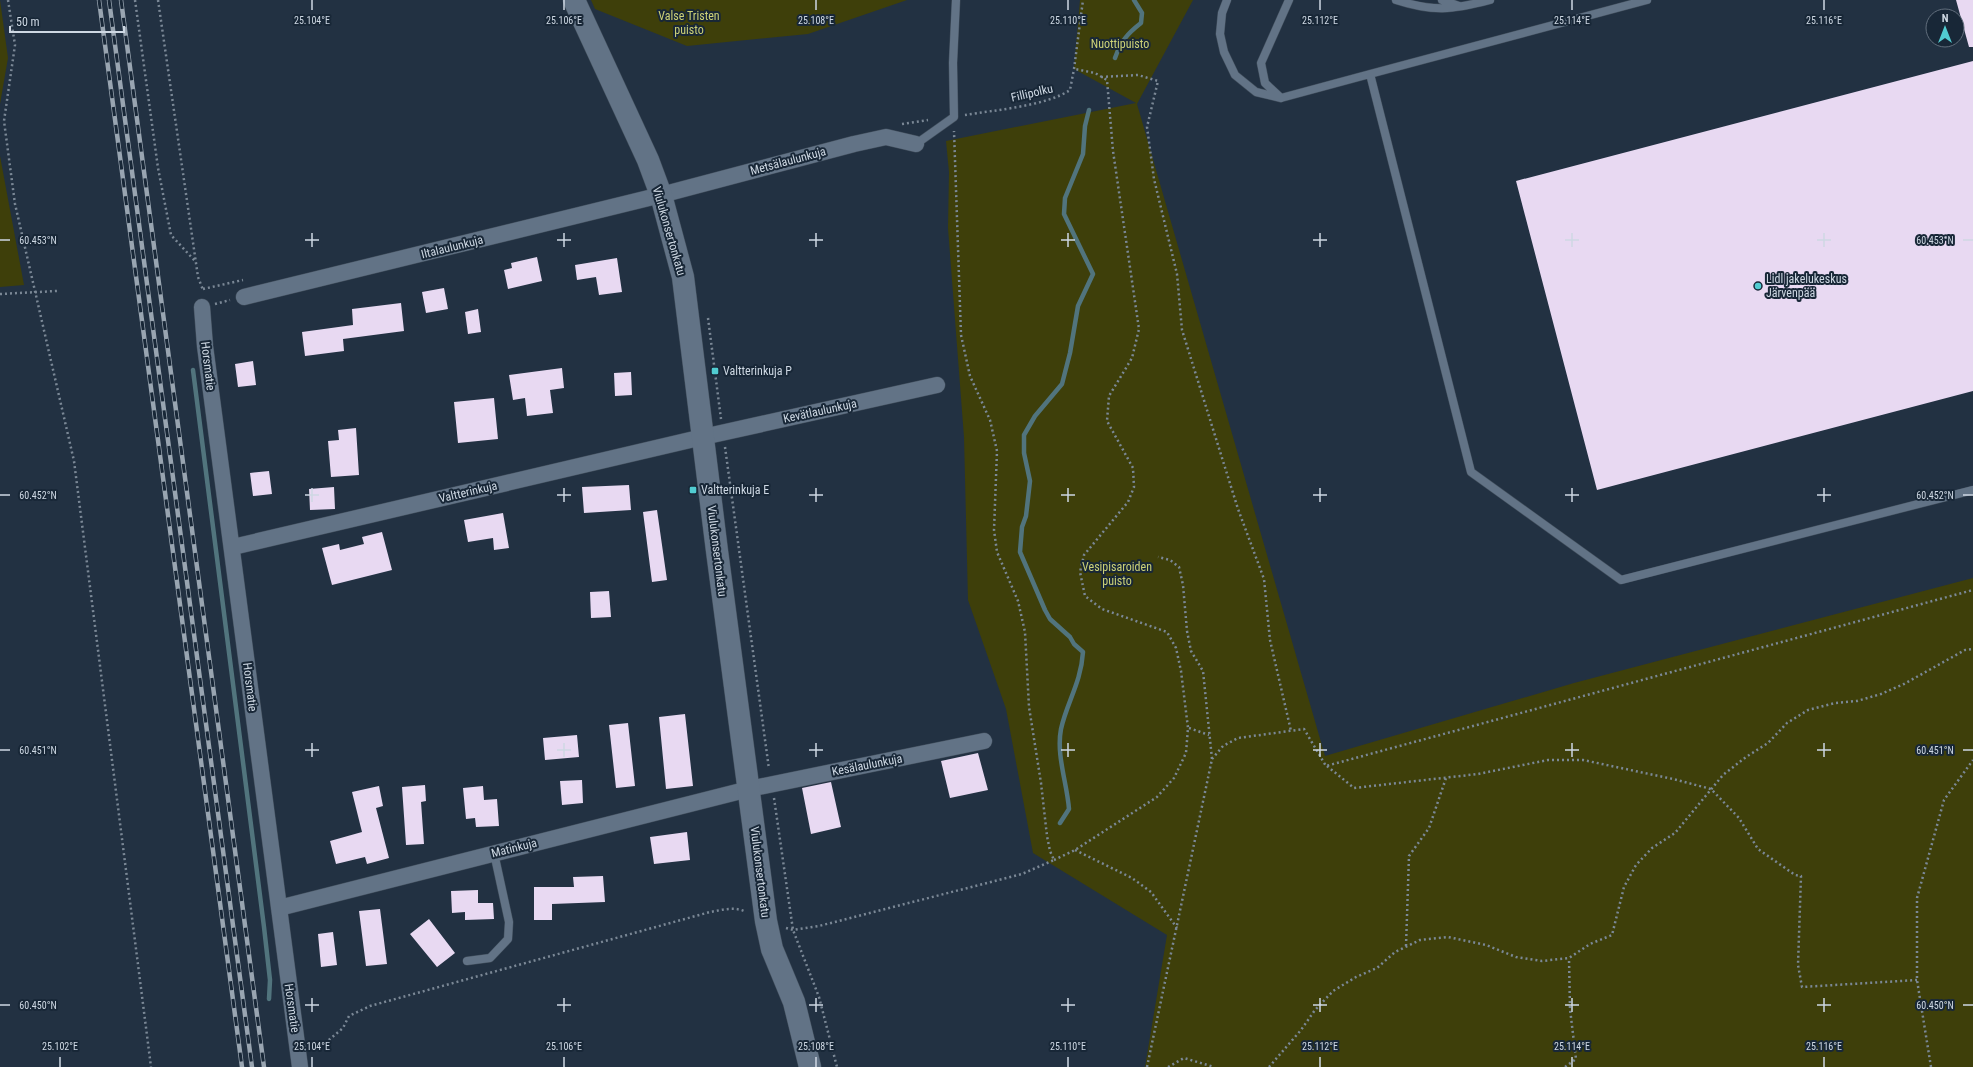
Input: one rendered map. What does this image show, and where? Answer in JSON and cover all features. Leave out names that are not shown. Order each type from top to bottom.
[{"type":"street","name":"Viulukonsertonkatu","points":[[574,0],[631,121],[661,195],[683,277],[766,921],[772,949],[794,1002],[810,1067]]},
{"type":"street","name":"Metsälaulunkuja","points":[[661,195],[854,144],[886,137],[916,144]]},
{"type":"street","name":"Iltalaulunkuja","points":[[244,297],[661,195]]},
{"type":"street","name":"Horsmatie","points":[[202,307],[205,346],[300,1067]]},
{"type":"street","name":"Kevätlaulunkuja","points":[[703,437],[937,386]]},
{"type":"street","name":"Valtterinkuja","points":[[232,547],[703,437]]},
{"type":"street","name":"Kesälaulunkuja","points":[[749,789],[984,742]]},
{"type":"street","name":"Matinkuja","points":[[279,908],[749,789]]},
{"type":"lane","points":[[916,144],[954,117],[953,63],[956,0]]},
{"type":"lane","points":[[1227,0],[1222,13],[1220,34],[1224,52],[1235,75],[1256,92],[1281,98],[1647,0]]},
{"type":"lane","points":[[1281,98],[1265,83],[1261,63],[1289,0]]},
{"type":"lane","points":[[1396,0],[1426,8],[1462,7],[1490,0]]},
{"type":"lane","points":[[1442,0],[1462,7]]},
{"type":"lane","points":[[1370,74],[1470,472],[1621,580],[1973,490]]},
{"type":"lane","points":[[467,961],[490,958],[508,939],[509,922],[494,853]]},
{"type":"path","points":[[8,0],[15,45],[4,120],[15,204],[74,462],[152,1067]]},
{"type":"path","points":[[135,0],[158,168],[170,235],[196,261]]},
{"type":"path","points":[[158,0],[198,277],[203,289],[202,307],[244,297]]},
{"type":"path","name":"Fillipolku","points":[[954,117],[1039,102],[1063,94],[1070,90],[1083,0]]},
{"type":"path","points":[[298,1051],[323,1046],[343,1028],[349,1016],[370,1006],[710,912],[741,909],[766,921],[793,930],[819,926],[1022,874],[1075,850],[1157,797],[1174,778],[1186,753],[1188,728],[1181,671],[1176,648],[1167,632],[1102,609],[1085,596],[1080,572],[1084,555],[1128,502],[1134,487],[1133,468],[1107,421],[1109,396],[1132,358],[1139,329],[1113,151],[1107,80],[1095,73],[1074,69]]},
{"type":"path","points":[[1102,77],[1138,75],[1158,82],[1146,127],[1154,179],[1177,274],[1182,330],[1238,509],[1264,579],[1270,640],[1291,731]]},
{"type":"path","points":[[954,117],[953,135],[961,335],[970,376],[990,420],[997,451],[994,530],[997,552],[1018,602],[1025,632],[1029,707],[1041,783],[1047,836],[1050,851],[1054,860]]},
{"type":"path","points":[[0,294],[57,291]]},
{"type":"path","points":[[1147,1067],[1212,759],[1203,671],[1191,651],[1187,631],[1183,585],[1179,566],[1170,560],[1158,557]]},
{"type":"path","points":[[1326,766],[1973,590]]},
{"type":"path","points":[[1269,1067],[1301,1030],[1315,1010],[1333,991],[1356,977],[1377,968],[1395,952],[1420,940],[1448,937],[1486,946],[1516,958],[1542,961],[1569,958],[1590,944],[1612,935],[1624,887],[1636,865],[1652,848],[1675,833],[1724,775],[1746,756],[1768,743],[1787,723],[1808,710],[1835,703],[1857,701],[1881,694],[1904,684],[1965,650],[1973,649]]},
{"type":"path","points":[[1188,728],[1209,735]]},
{"type":"path","points":[[1212,759],[1223,746],[1238,738],[1304,729],[1326,766],[1354,788],[1478,774],[1548,760],[1583,760],[1673,779],[1711,789],[1739,818],[1758,849],[1795,875],[1801,876],[1798,965],[1802,987],[1917,980]]},
{"type":"path","points":[[1932,1067],[1917,980],[1917,898],[1944,800],[1973,760]]},
{"type":"path","points":[[1406,946],[1409,856],[1429,828],[1446,778]]},
{"type":"path","points":[[1075,850],[1132,878],[1151,892],[1177,928]]},
{"type":"path","points":[[1565,1067],[1576,1059],[1570,1009],[1569,958]]},
{"type":"path","points":[[1168,1067],[1184,1058],[1214,1067]]},
{"type":"green space","points":[[0,0],[8,58],[0,104]]},
{"type":"green space","name":"Valse Tristen puisto","points":[[591,0],[907,0],[808,34],[687,46],[595,9]]},
{"type":"green space","points":[[1080,0],[1193,0],[1137,104],[1325,756],[1574,683],[1973,578],[1973,1067],[1145,1067],[1167,935],[1033,853],[1006,709],[968,600],[964,437],[948,228],[949,172],[946,141],[1136,103],[1074,69]]},
{"type":"green space","points":[[0,156],[24,285],[0,287]]},
{"type":"building","points":[[1956,0],[1973,0],[1973,47],[1969,47],[1965,33],[1965,8],[1958,8]]},
{"type":"building","name":"Lidl jakelukeskus Järvenpää","points":[[1973,61],[1973,391],[1597,490],[1516,181]]},
{"type":"building","points":[[537,257],[542,281],[508,289],[504,270],[512,268],[511,263]]},
{"type":"building","points":[[617,258],[622,292],[599,295],[596,277],[577,280],[575,265]]},
{"type":"building","points":[[444,288],[448,309],[426,313],[422,292]]},
{"type":"building","points":[[401,303],[404,331],[343,339],[344,351],[305,356],[302,332],[353,325],[352,309]]},
{"type":"building","points":[[478,309],[481,332],[468,334],[465,312]]},
{"type":"building","points":[[253,361],[256,385],[238,387],[235,364]]},
{"type":"building","points":[[562,368],[564,388],[550,390],[553,413],[527,416],[525,398],[513,400],[509,375]]},
{"type":"building","points":[[631,372],[632,395],[615,396],[614,373]]},
{"type":"building","points":[[494,398],[498,439],[458,443],[454,402]]},
{"type":"building","points":[[356,428],[359,475],[331,477],[328,441],[339,440],[338,430]]},
{"type":"building","points":[[269,471],[272,494],[253,496],[250,473]]},
{"type":"building","points":[[629,485],[631,510],[584,513],[582,487]]},
{"type":"building","points":[[334,487],[335,509],[310,510],[309,489]]},
{"type":"building","points":[[657,510],[667,580],[652,582],[643,512]]},
{"type":"building","points":[[503,513],[509,548],[494,550],[493,538],[468,542],[464,520]]},
{"type":"building","points":[[382,532],[392,570],[332,585],[322,548],[339,544],[340,550],[364,544],[362,537]]},
{"type":"building","points":[[609,591],[611,617],[591,618],[590,592]]},
{"type":"building","points":[[685,714],[693,786],[666,789],[659,717]]},
{"type":"building","points":[[628,723],[635,786],[616,788],[609,725]]},
{"type":"building","points":[[577,735],[579,757],[545,760],[543,738]]},
{"type":"building","points":[[978,753],[988,790],[950,798],[941,761]]},
{"type":"building","points":[[582,780],[583,803],[562,805],[560,781]]},
{"type":"building","points":[[831,782],[841,827],[811,834],[802,788]]},
{"type":"building","points":[[425,785],[426,801],[421,802],[424,844],[406,845],[402,787]]},
{"type":"building","points":[[379,786],[383,806],[376,808],[389,858],[367,864],[365,857],[336,864],[330,841],[362,832],[352,792]]},
{"type":"building","points":[[483,786],[484,800],[497,799],[499,826],[476,827],[475,818],[466,819],[463,788]]},
{"type":"building","points":[[687,832],[690,860],[654,864],[650,837]]},
{"type":"building","points":[[603,876],[605,902],[552,904],[552,920],[534,920],[534,887],[574,887],[573,877]]},
{"type":"building","points":[[478,890],[478,903],[493,903],[494,919],[465,920],[465,912],[452,913],[451,891]]},
{"type":"building","points":[[380,909],[387,964],[366,966],[359,911]]},
{"type":"building","points":[[429,919],[455,953],[437,967],[410,934]]},
{"type":"building","points":[[333,932],[337,965],[321,967],[318,934]]},
{"type":"waterway","points":[[1115,58],[1125,38],[1141,23],[1142,13],[1134,0]]},
{"type":"waterway","points":[[1060,823],[1069,809],[1061,759],[1061,729],[1080,673],[1083,652],[1074,644],[1070,637],[1050,619],[1020,552],[1022,527],[1026,516],[1030,481],[1024,453],[1024,435],[1035,416],[1062,384],[1070,353],[1078,306],[1093,274],[1064,214],[1065,198],[1083,154],[1085,126],[1089,110]]},
{"type":"waterway","points":[[193,370],[264,927],[270,980],[269,999]]},
{"type":"railway","points":[[99,0],[242,1067]]},
{"type":"railway","points":[[109,0],[252,1067]]},
{"type":"railway","points":[[121,0],[264,1067]]},
{"type":"place","name":"Lidl jakelukeskus Järvenpää","points":[[1758,286]]},
{"type":"place","name":"Valtterinkuja P","points":[[715,371]]},
{"type":"place","name":"Valtterinkuja E","points":[[693,490]]},
{"type":"park label","name":"Nuottipuisto","points":[[1120,44]]},
{"type":"park label","name":"Vesipisaroiden puisto","points":[[1117,574]]}]
